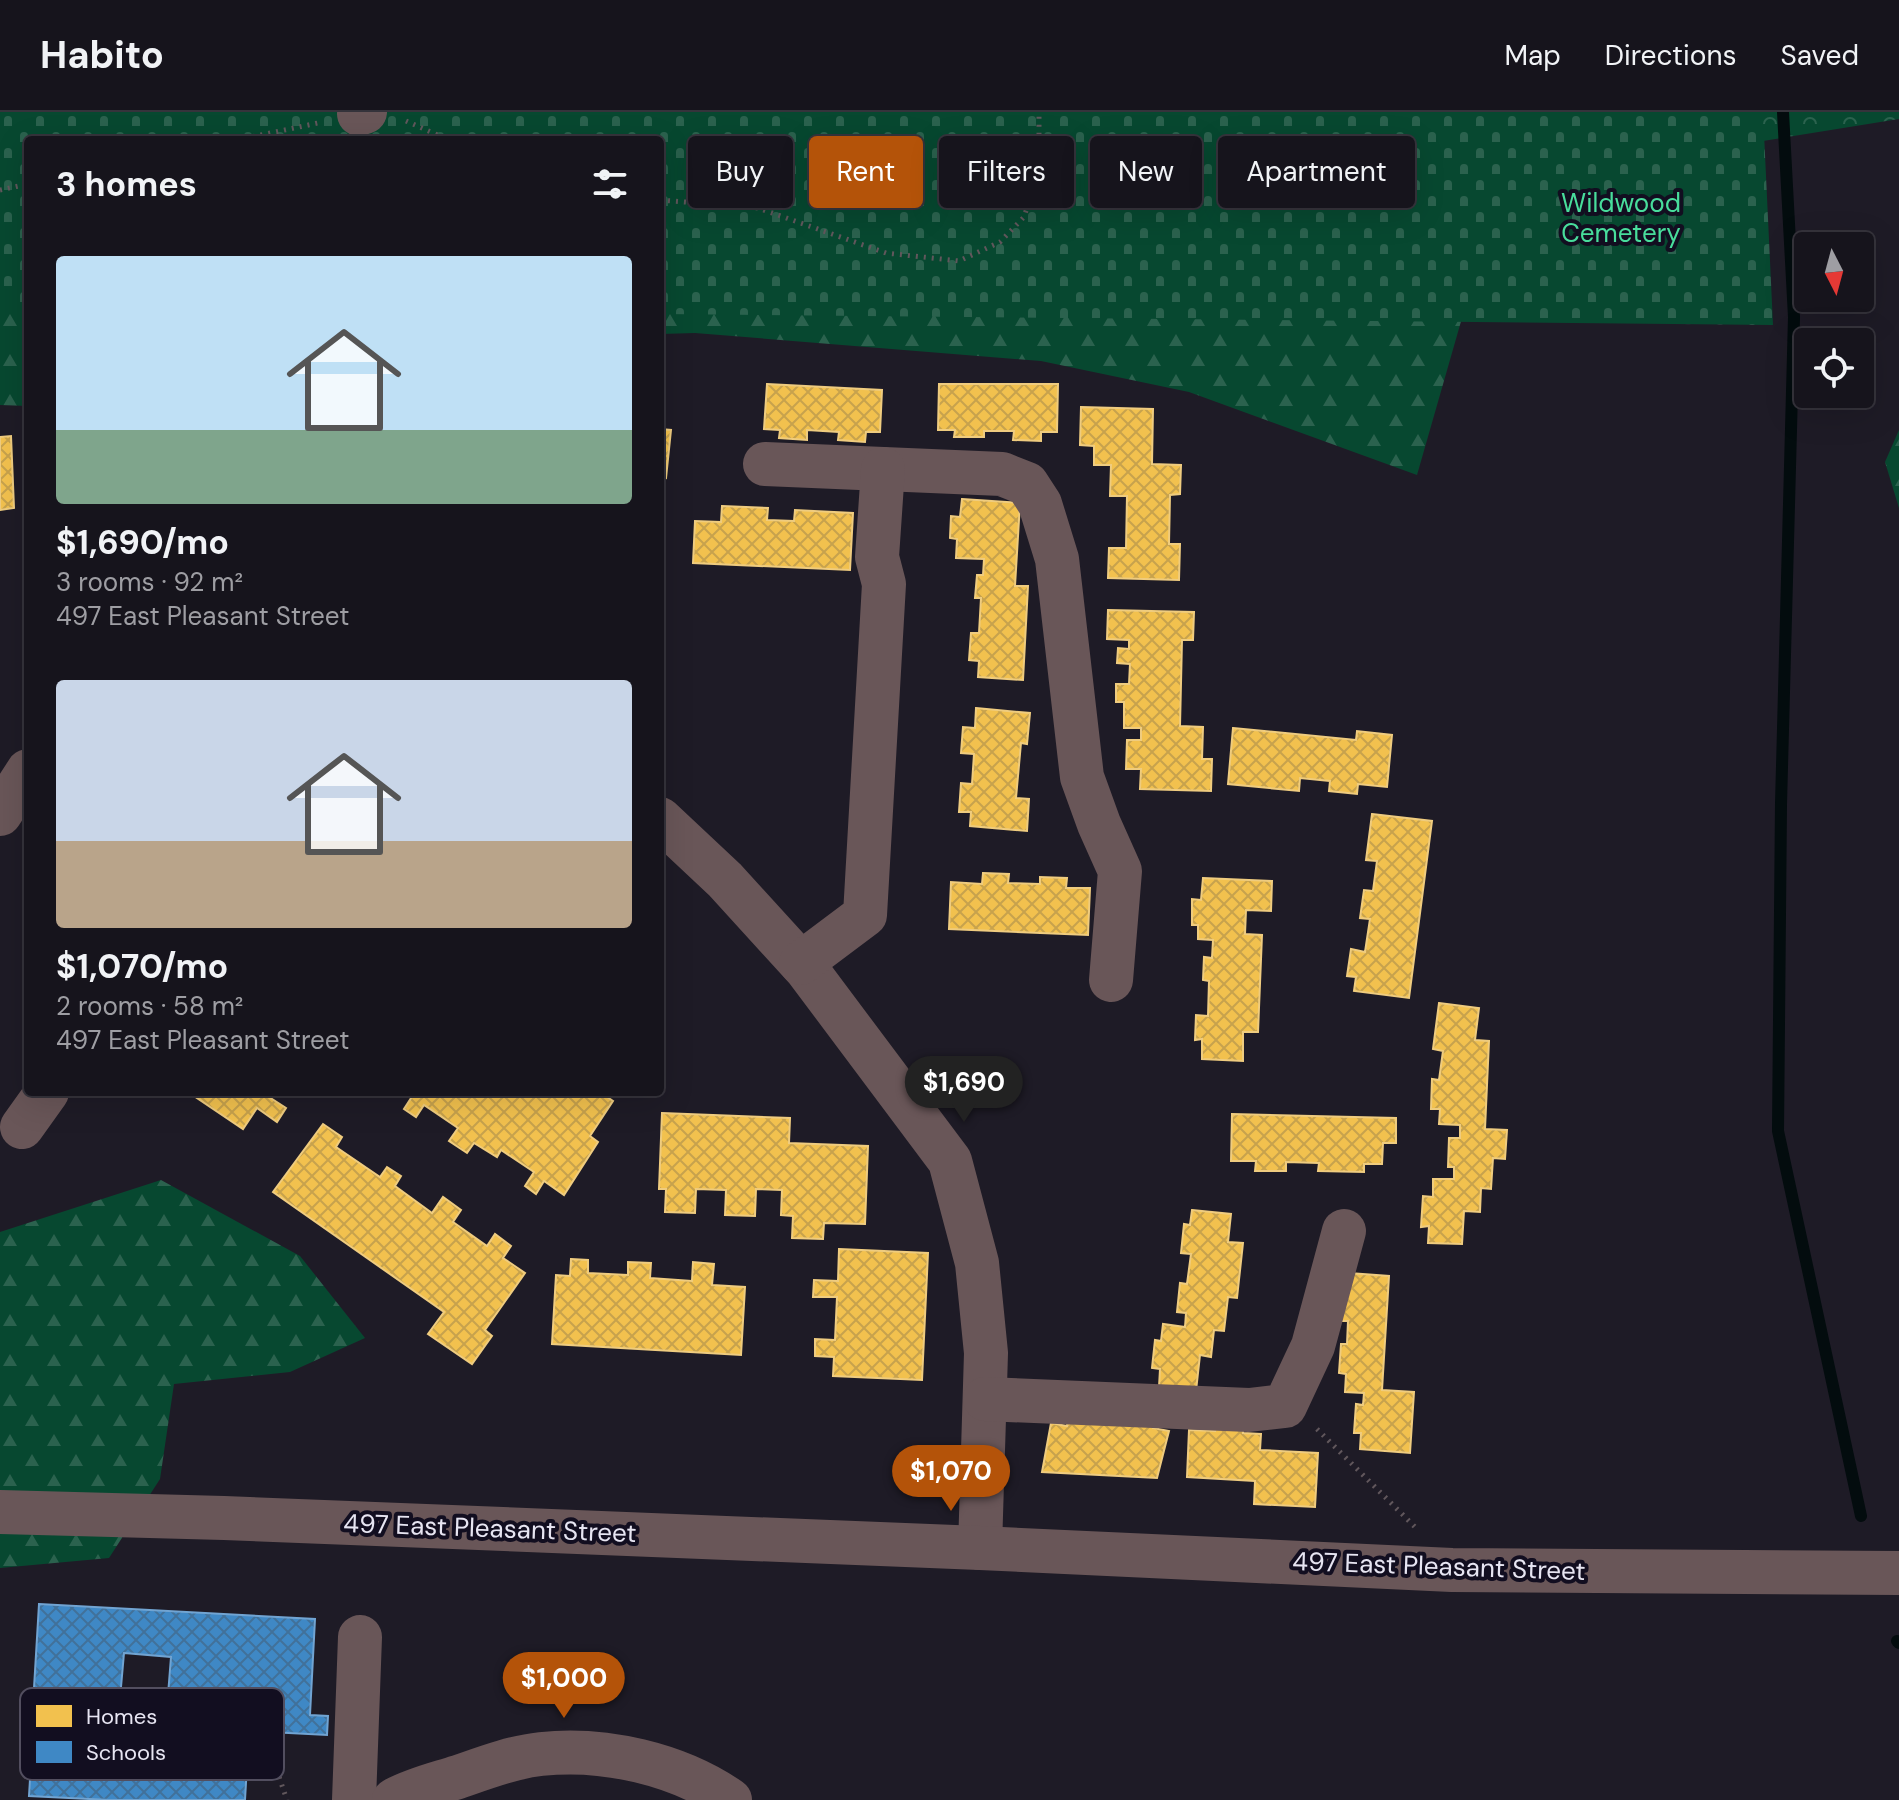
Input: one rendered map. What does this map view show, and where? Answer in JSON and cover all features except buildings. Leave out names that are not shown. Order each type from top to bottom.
[{"type":"street","points":[[765,464],[1002,474],[1027,484],[1040,504],[1057,559],[1082,777],[1120,871],[1111,980]]},
{"type":"street","points":[[801,963],[865,915],[884,584],[877,557],[883,469]]},
{"type":"street","points":[[0,814],[24,777]]},
{"type":"street","points":[[664,823],[725,880],[801,963],[950,1161],[977,1263],[986,1353],[980,1548]]},
{"type":"street","points":[[22,1127],[44,1096]]},
{"type":"street","points":[[985,1399],[1249,1410],[1285,1406],[1313,1346],[1344,1231]]},
{"type":"street","name":"497 East Pleasant Street","points":[[0,1512],[980,1548],[1452,1570],[1899,1573]]},
{"type":"street","points":[[354,1800],[360,1637]]},
{"type":"street","points":[[394,1800],[407,1793],[502,1781],[540,1754],[593,1753],[690,1776],[730,1800]]},
{"type":"path","points":[[664,200],[758,208],[886,253],[959,261],[1000,242],[1024,217],[1039,172],[1039,112]]},
{"type":"path","points":[[259,136],[374,115],[437,136]]},
{"type":"path","points":[[0,190],[24,185]]},
{"type":"path","points":[[1288,1400],[1415,1527]]},
{"type":"path","points":[[280,1780],[287,1800]]},
{"type":"green space","points":[[0,112],[24,136],[24,406],[0,405]]},
{"type":"green space","name":"Wildwood Cemetery","points":[[0,112],[1763,112],[1773,325],[664,314],[664,136],[24,136],[24,308],[0,307]]},
{"type":"green space","points":[[410,112],[1538,112],[1468,297],[1417,475],[1189,392],[1041,361],[695,333],[664,334],[664,136],[374,136]]},
{"type":"green space","points":[[1763,112],[1899,112],[1899,119],[1763,141]]},
{"type":"green space","points":[[1899,430],[1899,508],[1885,462]]},
{"type":"green space","points":[[161,1180],[300,1256],[365,1338],[290,1372],[174,1384],[160,1479],[109,1558],[0,1568],[0,1232]]},
{"type":"waterway","points":[[1783,112],[1794,317],[1781,804],[1778,1131],[1861,1516]]}]
